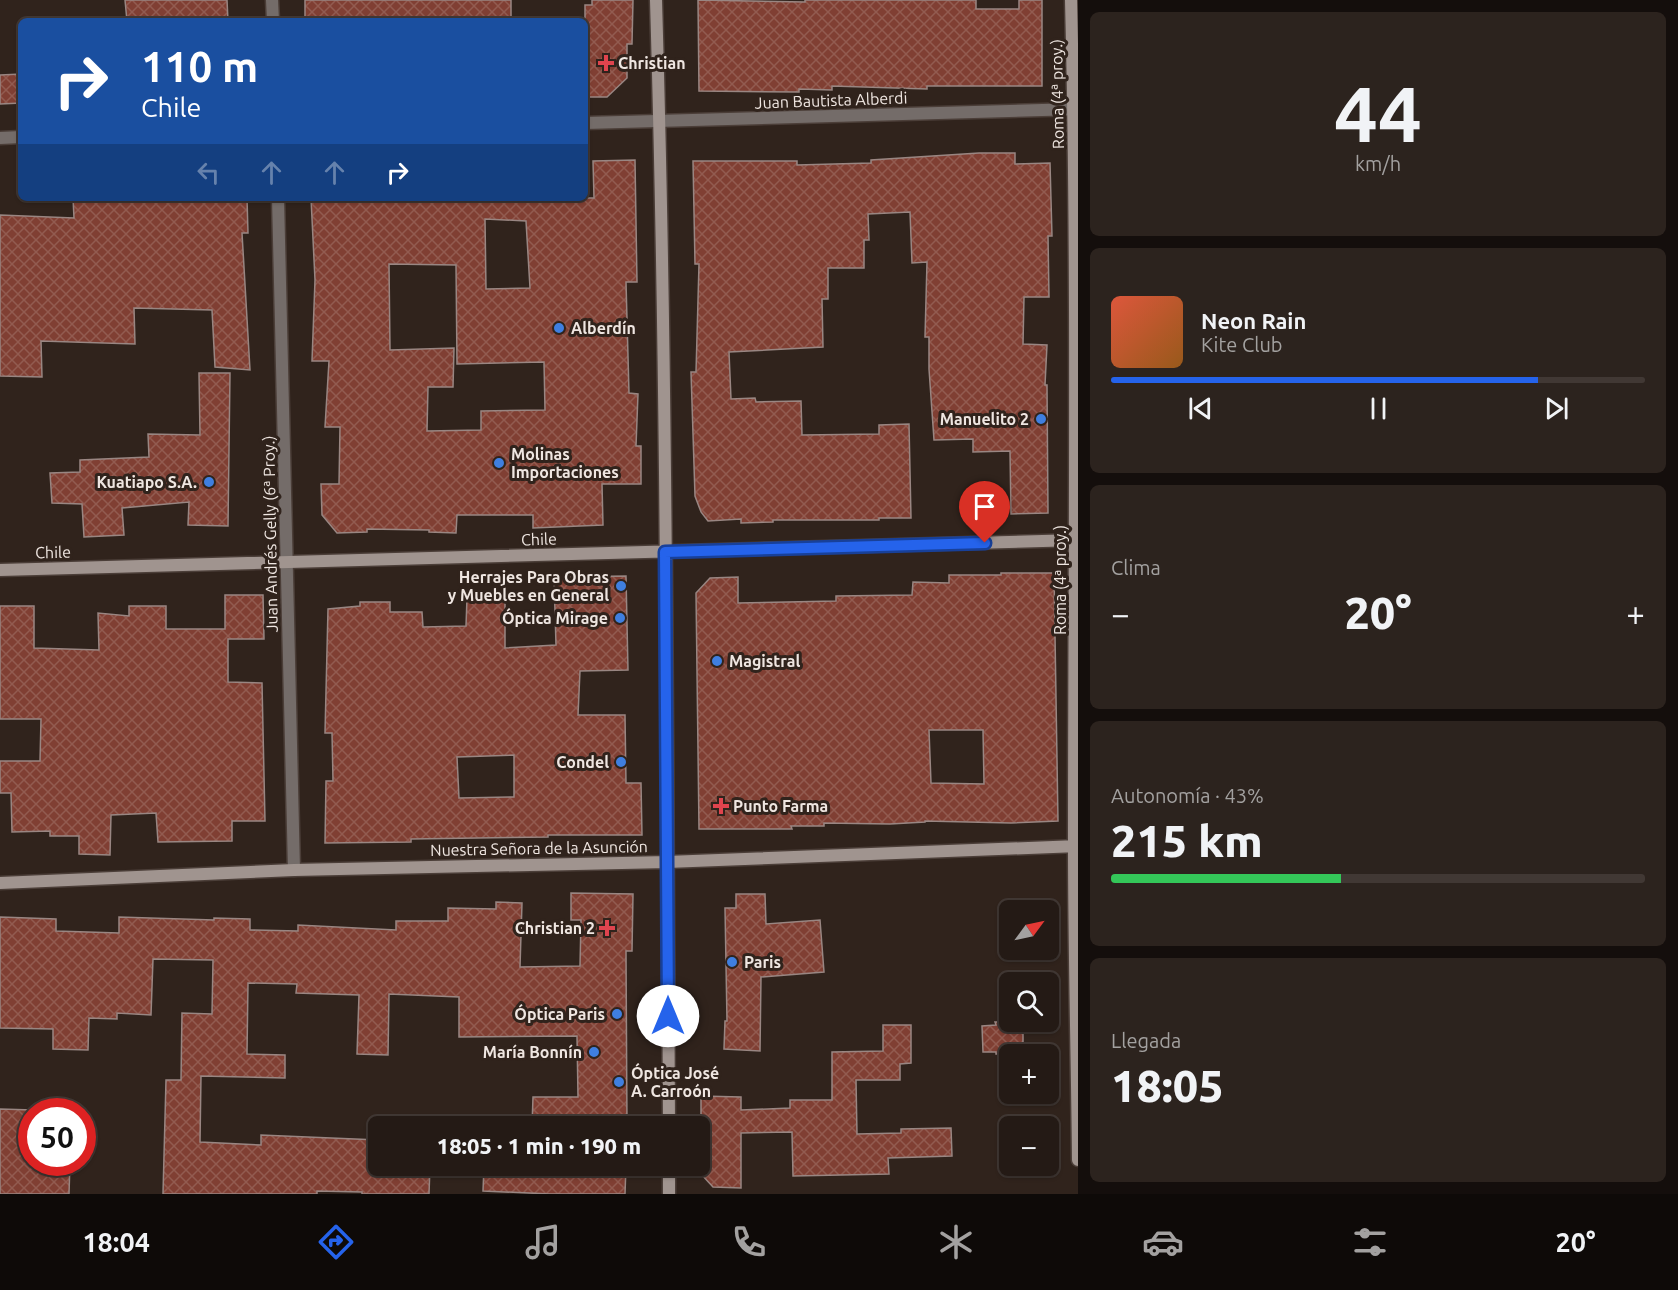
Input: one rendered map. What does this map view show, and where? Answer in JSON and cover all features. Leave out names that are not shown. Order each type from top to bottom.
[{"type":"street","points":[[272,0],[273,18]]},
{"type":"street","points":[[656,0],[660,122],[665,552],[669,1116]]},
{"type":"street","name":"Roma (4ª proy.)","points":[[1071,0],[1076,109],[1078,1160]]},
{"type":"street","name":"Juan Bautista Alberdi","points":[[588,123],[1076,109]]},
{"type":"street","points":[[0,138],[18,137]]},
{"type":"street","name":"Juan Andrés Gelly (6ª Proy.)","points":[[278,201],[294,870]]},
{"type":"street","name":"Chile","points":[[0,570],[1077,540]]},
{"type":"street","name":"Nuestra Señora de la Asunción","points":[[0,883],[294,870],[667,862],[1076,846]]},
{"type":"street","points":[[669,1176],[669,1194]]},
{"type":"building","points":[[125,0],[227,0],[228,18],[127,18]]},
{"type":"building","points":[[305,0],[511,0],[511,18],[305,18]]},
{"type":"building","points":[[592,0],[633,0],[632,44],[627,44],[627,78],[607,97],[588,97],[588,18],[585,18],[585,5],[592,5]]},
{"type":"building","points":[[698,0],[805,2],[805,0],[976,0],[976,9],[1019,9],[1019,0],[1042,0],[1042,86],[927,86],[927,89],[832,86],[832,90],[799,89],[799,92],[699,91]]},
{"type":"building","points":[[18,74],[18,103],[0,104],[0,75]]},
{"type":"building","points":[[1015,153],[1015,164],[1050,163],[1052,236],[1048,236],[1049,297],[1024,297],[1023,344],[1047,345],[1045,385],[1047,385],[1048,513],[1011,514],[1010,451],[973,452],[973,439],[934,440],[929,337],[925,337],[927,262],[912,263],[910,212],[868,214],[869,240],[864,240],[864,268],[828,268],[828,299],[822,299],[823,347],[729,352],[731,399],[755,398],[756,402],[801,401],[802,435],[879,434],[879,425],[909,424],[911,518],[773,520],[773,522],[741,523],[741,519],[708,521],[701,512],[695,496],[691,372],[696,372],[699,264],[695,264],[693,161],[797,161],[797,165],[871,163],[871,160]]},
{"type":"building","points":[[635,160],[637,282],[626,282],[629,393],[638,394],[636,446],[641,446],[641,484],[602,484],[603,525],[533,528],[533,515],[457,515],[456,533],[367,529],[367,532],[337,533],[322,515],[321,484],[339,484],[340,427],[325,427],[329,361],[312,361],[315,280],[311,201],[588,201],[588,198],[594,198],[593,161]],"holes":[[[485,219],[526,221],[530,288],[486,289]],[[389,264],[456,265],[457,364],[544,362],[545,410],[481,411],[481,430],[427,431],[428,387],[453,387],[454,348],[390,350]]]},
{"type":"building","points":[[73,201],[247,201],[248,233],[242,233],[250,370],[215,367],[212,310],[134,308],[135,344],[41,341],[42,377],[0,376],[0,215],[74,218]]},
{"type":"building","points":[[199,373],[230,373],[228,526],[188,525],[189,502],[122,508],[124,535],[84,537],[82,504],[52,503],[50,473],[80,472],[80,460],[149,457],[148,434],[200,435]]},
{"type":"building","points":[[1001,573],[1054,573],[1058,821],[824,823],[824,826],[791,826],[792,829],[699,829],[696,593],[710,578],[738,577],[738,603],[836,601],[836,596],[912,595],[913,582],[949,583],[949,575],[1001,575]],"holes":[[[929,730],[983,730],[984,784],[931,783]]]},
{"type":"building","points":[[626,576],[628,670],[580,671],[578,715],[625,715],[626,783],[641,783],[642,835],[548,835],[548,837],[411,839],[411,842],[325,843],[326,781],[333,781],[332,733],[325,733],[328,609],[360,606],[360,602],[390,602],[390,612],[422,612],[423,627],[466,626],[467,598],[505,597],[505,648],[556,645],[554,577]],"holes":[[[514,755],[514,797],[459,798],[457,757]]]},
{"type":"building","points":[[225,595],[263,595],[264,639],[228,639],[228,682],[262,683],[265,821],[232,821],[232,841],[158,842],[156,813],[111,815],[110,855],[79,854],[79,836],[50,836],[50,831],[12,832],[11,793],[0,793],[0,761],[40,761],[41,719],[0,719],[0,606],[34,606],[34,648],[99,650],[98,613],[129,616],[129,606],[166,606],[166,629],[225,629]]},
{"type":"building","points":[[571,893],[633,894],[632,951],[626,951],[627,1116],[532,1116],[533,1097],[578,1097],[577,1036],[459,1037],[459,997],[389,994],[388,1055],[357,1054],[359,995],[296,993],[297,984],[248,983],[247,1054],[285,1055],[285,1078],[201,1076],[200,1142],[261,1145],[261,1135],[368,1140],[368,1176],[430,1176],[429,1194],[317,1191],[317,1194],[163,1194],[166,1080],[181,1080],[182,1013],[212,1014],[213,960],[153,959],[151,1015],[117,1013],[117,1019],[89,1018],[88,1050],[53,1049],[53,1029],[0,1028],[0,917],[56,919],[56,931],[119,933],[119,917],[250,919],[250,930],[298,931],[298,925],[396,930],[396,921],[448,921],[448,908],[496,909],[496,902],[522,903],[520,967],[580,966],[581,920],[571,920]]},
{"type":"building","points":[[736,894],[765,894],[766,924],[820,920],[824,972],[761,977],[760,1051],[724,1049],[725,1021],[727,1021],[725,908],[736,908]]},
{"type":"building","points":[[995,1022],[999,1022],[999,1032],[1023,1032],[1023,1044],[999,1044],[999,1054],[983,1052],[982,1026],[996,1025]]},
{"type":"building","points":[[883,1025],[911,1025],[911,1063],[900,1064],[900,1080],[856,1080],[857,1134],[901,1133],[901,1129],[951,1128],[952,1156],[888,1158],[889,1174],[793,1176],[792,1132],[741,1133],[741,1188],[713,1187],[703,1176],[710,1176],[710,1116],[701,1116],[701,1096],[741,1097],[741,1110],[790,1108],[790,1100],[832,1100],[832,1052],[883,1051]]},
{"type":"building","points":[[0,1109],[18,1110],[18,1176],[70,1176],[69,1194],[0,1194]]},
{"type":"building","points":[[484,1176],[626,1176],[625,1194],[483,1191]]},
{"type":"place","name":"Christian","points":[[606,63]]},
{"type":"place","name":"Alberdín","points":[[559,328]]},
{"type":"place","name":"Manuelito 2","points":[[1041,419]]},
{"type":"place","name":"Molinas Importaciones","points":[[499,463]]},
{"type":"place","name":"Kuatiapo S.A.","points":[[209,482]]},
{"type":"place","name":"Herrajes Para Obras y Muebles en General","points":[[621,586]]},
{"type":"place","name":"Óptica Mirage","points":[[620,618]]},
{"type":"place","name":"Magistral","points":[[717,661]]},
{"type":"place","name":"Condel","points":[[621,762]]},
{"type":"place","name":"Punto Farma","points":[[721,806]]},
{"type":"place","name":"Christian 2","points":[[607,928]]},
{"type":"place","name":"Paris","points":[[732,962]]},
{"type":"place","name":"Óptica Paris","points":[[617,1014]]},
{"type":"place","name":"María Bonnín","points":[[594,1052]]},
{"type":"place","name":"Óptica José A. Carroón","points":[[619,1082]]},
{"type":"route","points":[[668,1016],[665,552],[985,543]]}]
